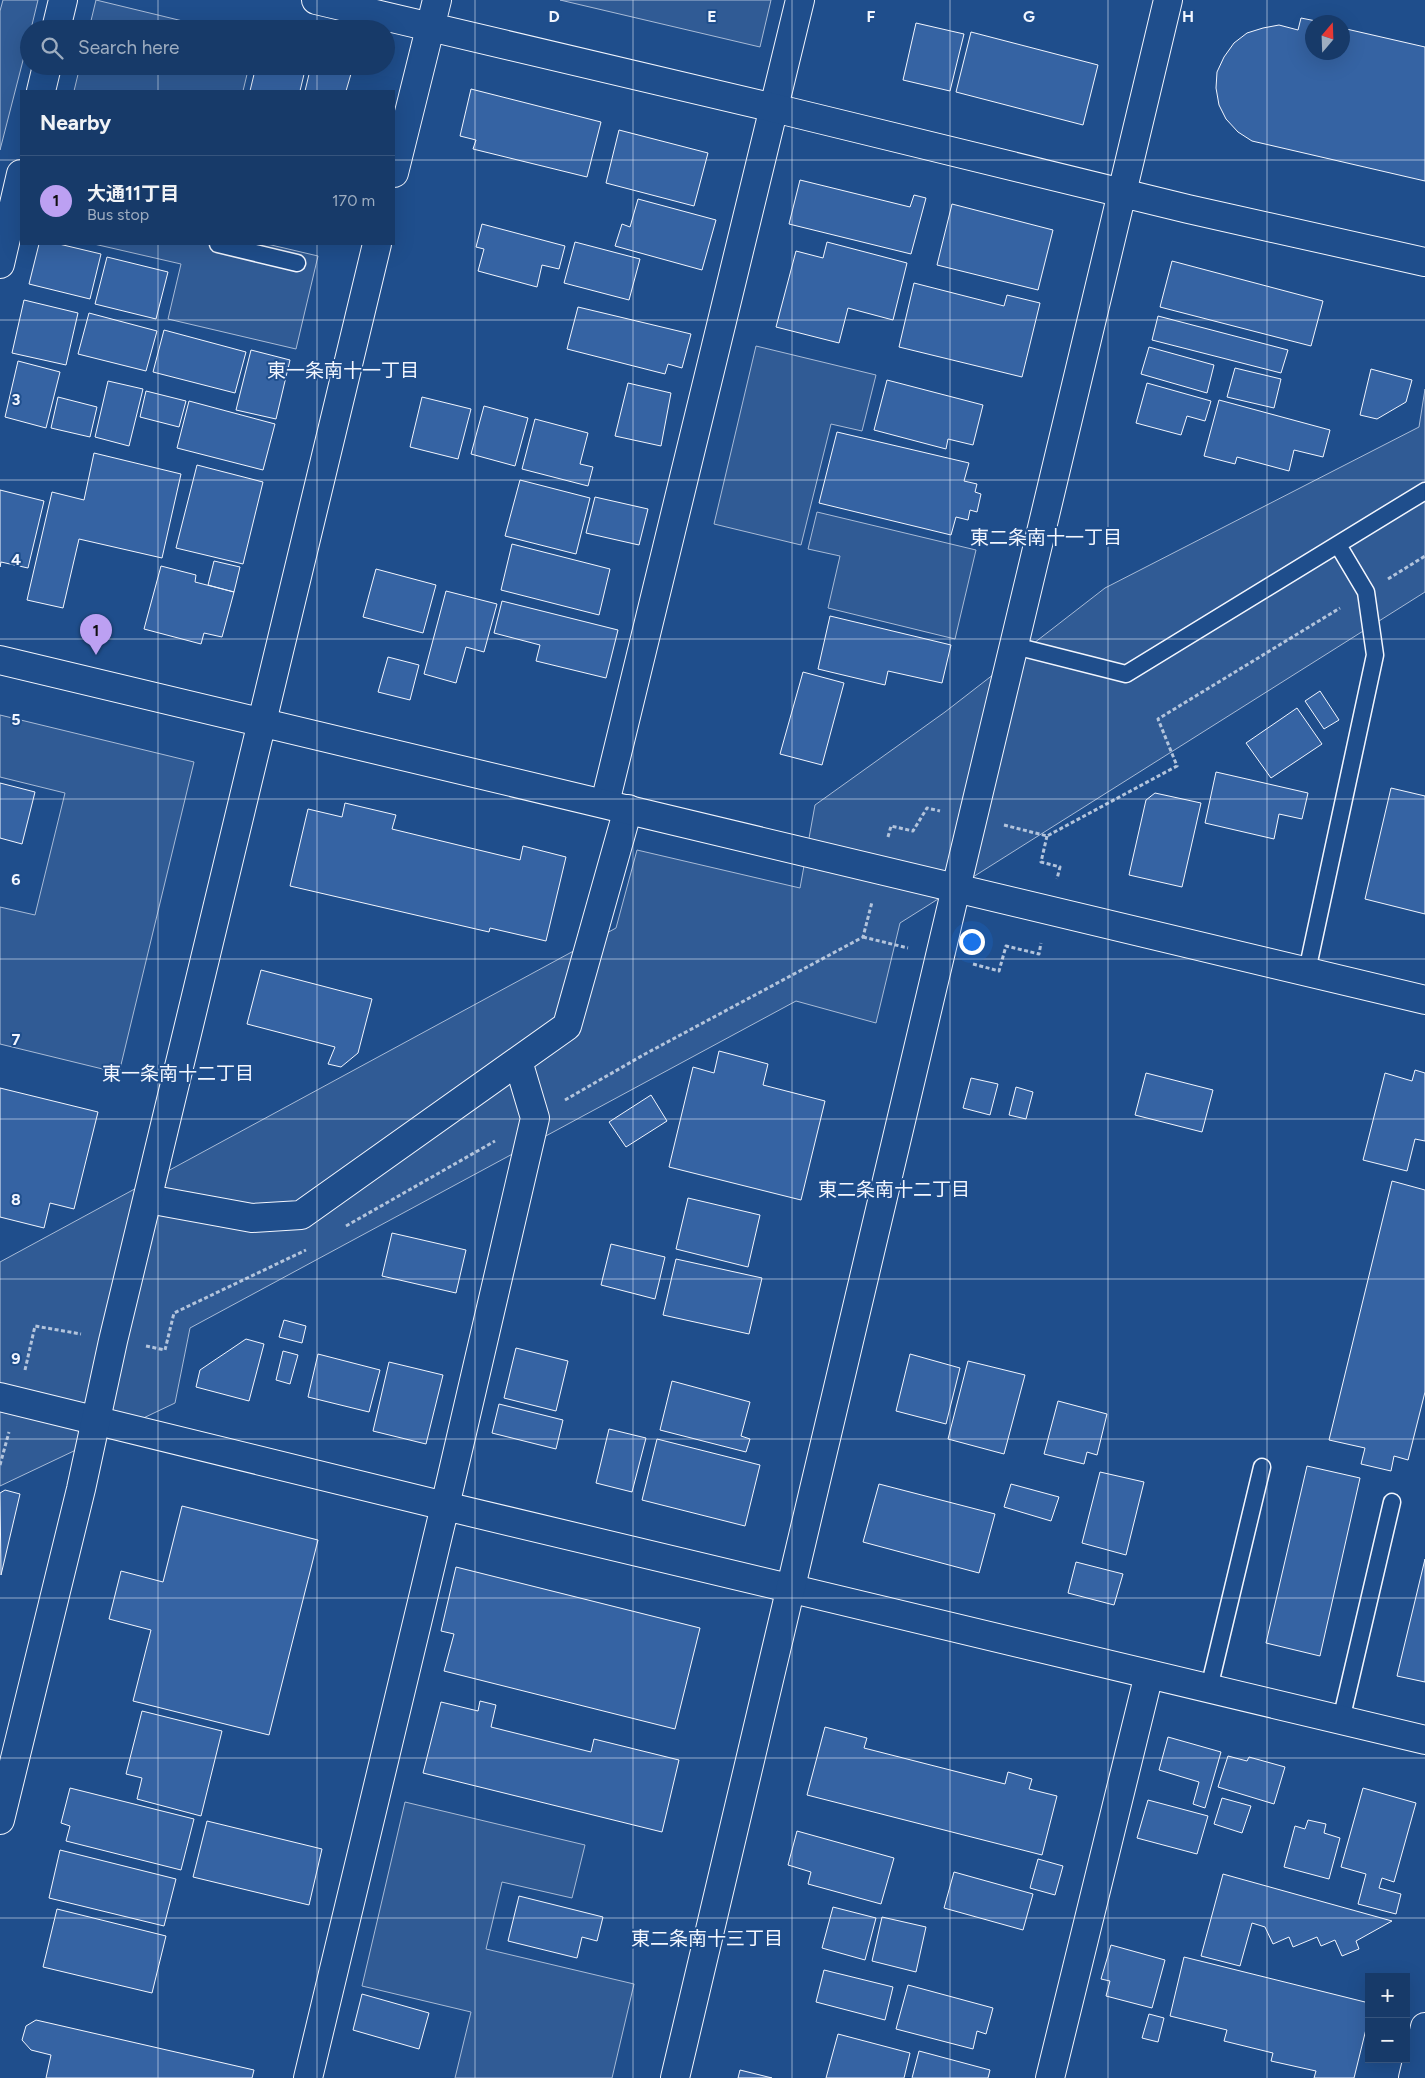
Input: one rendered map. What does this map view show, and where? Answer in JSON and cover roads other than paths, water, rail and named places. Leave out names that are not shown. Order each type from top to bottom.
[{"type":"street","points":[[58,20],[63,0]]},
{"type":"street","points":[[316,0],[774,108],[1188,209],[1425,262]]},
{"type":"street","points":[[395,170],[437,0]]},
{"type":"street","points":[[148,1199],[252,1218],[301,1215],[567,1026],[800,0]]},
{"type":"street","points":[[675,2078],[1168,0]]},
{"type":"street","points":[[41,90],[45,75]]},
{"type":"street","points":[[0,264],[20,189]]},
{"type":"street","points":[[0,1820],[81,1489],[113,1341],[377,245]]},
{"type":"street","points":[[0,660],[1425,1000]]},
{"type":"street","points":[[308,2078],[445,1506],[534,1118],[518,1061]]},
{"type":"street","points":[[9,1399],[445,1506],[1425,1740]]},
{"type":"street","points":[[1050,2078],[1149,1674]]},
{"type":"street","points":[[1412,2078],[1425,2027]]},
{"type":"lane","points":[[222,245],[297,263]]},
{"type":"lane","points":[[1015,646],[1126,674],[1425,491]]},
{"type":"lane","points":[[1307,971],[1375,655],[1366,592],[1338,545]]},
{"type":"lane","points":[[1209,1688],[1262,1467]]},
{"type":"lane","points":[[1341,1720],[1392,1502]]},
{"type":"place","name":"大通11丁目","points":[[96,655]]},
{"type":"district","name":"東一条南十一丁目","points":[[343,370]]},
{"type":"district","name":"東二条南十一丁目","points":[[1046,537]]},
{"type":"district","name":"東一条南十二丁目","points":[[178,1073]]},
{"type":"district","name":"東二条南十二丁目","points":[[894,1189]]},
{"type":"district","name":"東二条南十三丁目","points":[[707,1938]]}]
